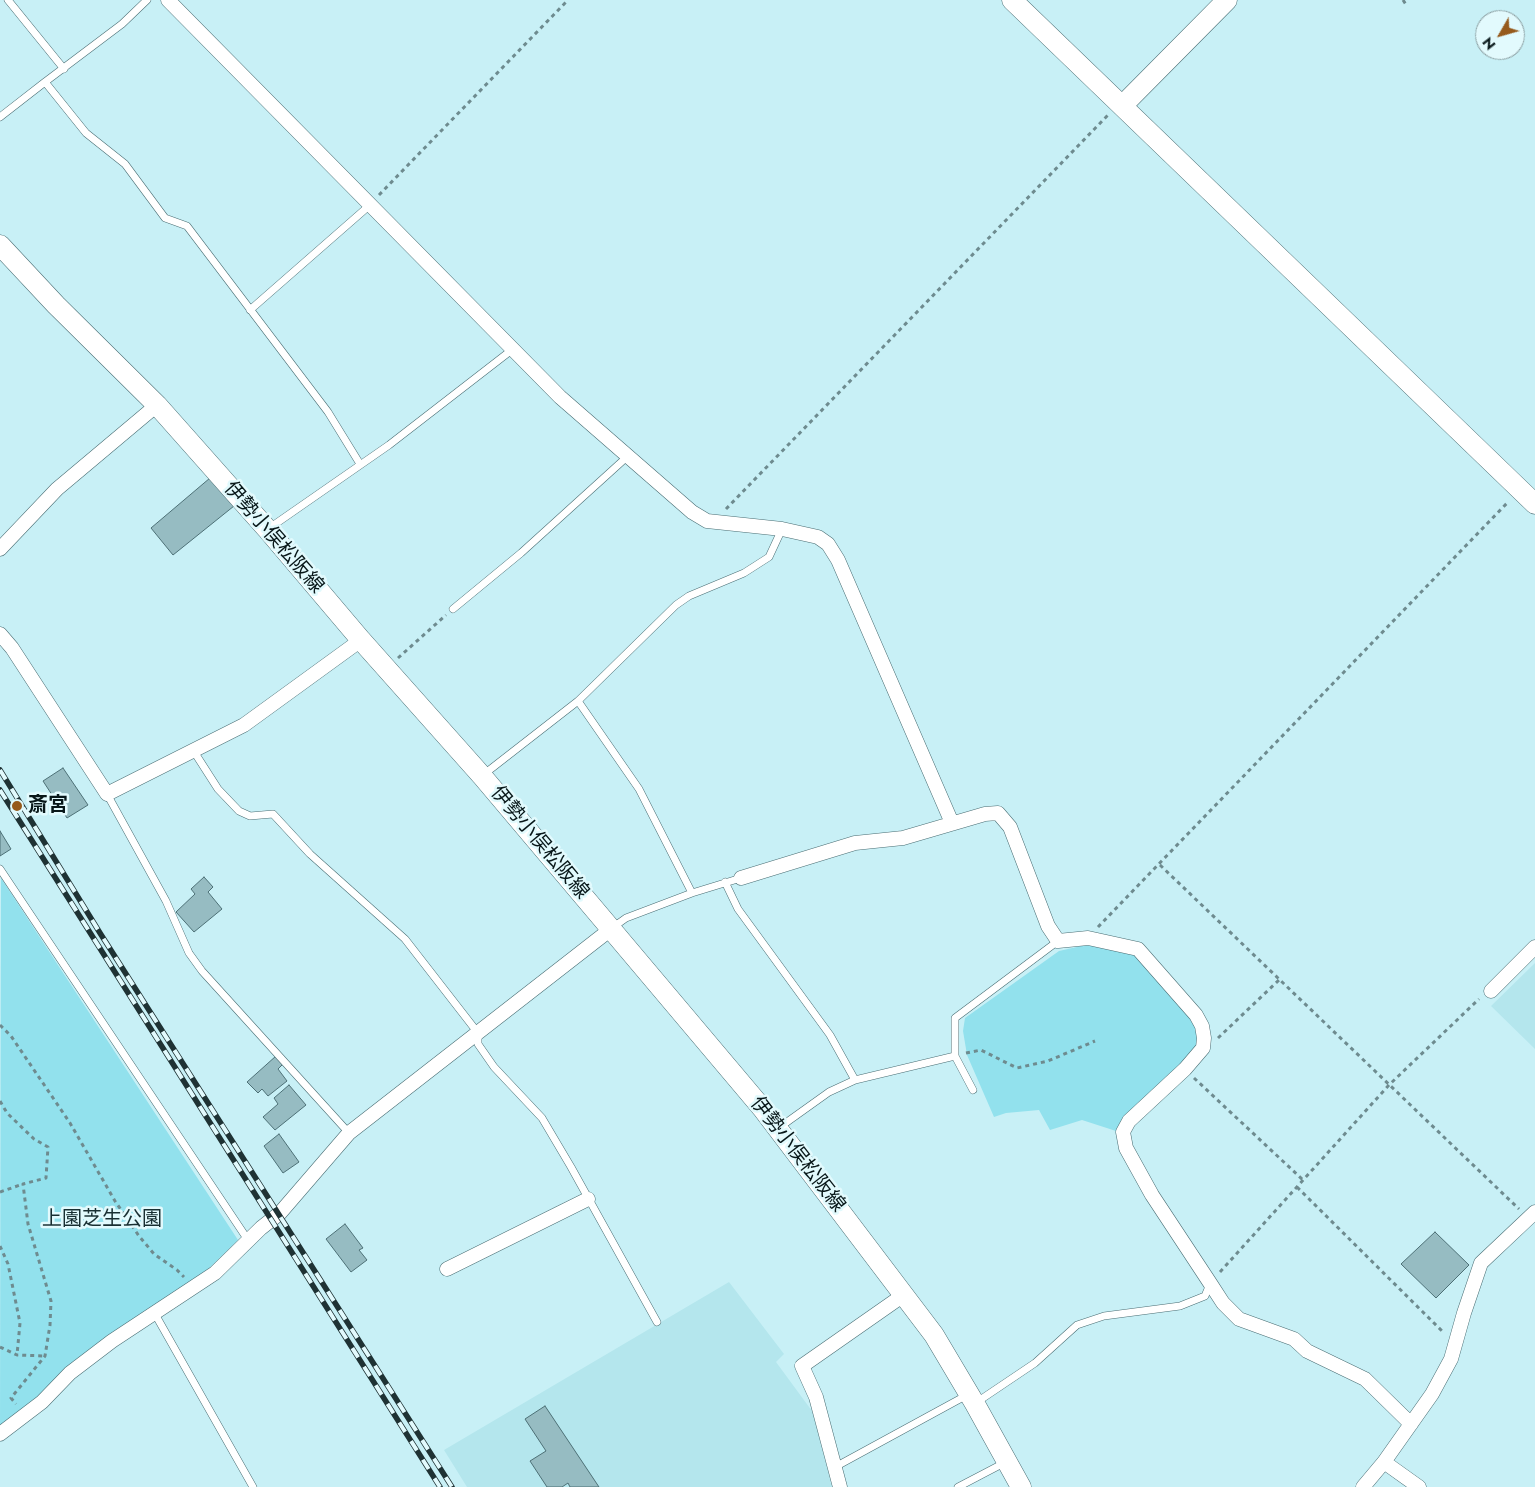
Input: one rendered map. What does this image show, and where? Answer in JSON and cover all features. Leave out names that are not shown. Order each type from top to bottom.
[{"type":"main road","points":[[1012,0],[1535,504]]},
{"type":"main road","points":[[1121,105],[1227,0]]},
{"type":"main road","name":"伊勢小俣松阪線","points":[[0,245],[56,305],[157,405],[267,529],[361,640],[482,776],[778,1129],[905,1294],[934,1335],[1021,1487]]},
{"type":"street","points":[[168,0],[560,397],[692,512],[707,521],[782,529],[818,537],[828,544],[838,560],[952,823]]},
{"type":"street","points":[[0,549],[57,489],[157,405]]},
{"type":"street","points":[[0,634],[12,648],[107,794],[244,725],[361,640]]},
{"type":"street","points":[[741,878],[854,843],[902,838],[985,814],[998,813],[1010,827],[1048,926],[1058,941],[1088,938],[1138,949],[1196,1015],[1202,1026],[1203,1048],[1185,1069],[1129,1121],[1123,1132],[1126,1148],[1152,1195],[1223,1303],[1239,1319],[1294,1339],[1307,1351],[1364,1379],[1411,1424]]},
{"type":"street","points":[[0,1434],[42,1402],[70,1374],[112,1341],[215,1273],[248,1240],[280,1213],[349,1133],[611,929]]},
{"type":"street","points":[[1491,991],[1535,947]]},
{"type":"street","points":[[447,1269],[588,1199]]},
{"type":"street","points":[[1362,1487],[1384,1462],[1432,1394],[1451,1359],[1481,1263],[1532,1215]]},
{"type":"street","points":[[840,1487],[816,1397],[802,1366],[905,1294]]},
{"type":"street","points":[[1384,1462],[1420,1487]]},
{"type":"lane","points":[[8,0],[64,69]]},
{"type":"lane","points":[[0,117],[122,24],[147,0]]},
{"type":"lane","points":[[45,82],[86,133],[125,164],[165,218],[187,226],[328,412],[360,464]]},
{"type":"lane","points":[[250,310],[370,205]]},
{"type":"lane","points":[[267,529],[389,445],[512,349]]},
{"type":"lane","points":[[453,609],[521,553],[628,456]]},
{"type":"lane","points":[[482,776],[578,701],[676,605],[689,596],[744,573],[769,557],[782,529]]},
{"type":"lane","points":[[578,701],[639,789],[692,893]]},
{"type":"lane","points":[[193,750],[218,789],[239,810],[250,816],[273,814],[310,854],[405,939],[478,1033],[478,1044],[494,1066],[542,1118],[657,1322]]},
{"type":"lane","points":[[107,794],[166,901],[189,954],[202,971],[349,1133]]},
{"type":"lane","points":[[0,869],[248,1240]]},
{"type":"lane","points":[[611,929],[626,918],[692,893],[741,878]]},
{"type":"lane","points":[[725,882],[738,909],[830,1035],[855,1080]]},
{"type":"lane","points":[[973,1090],[955,1056],[955,1018],[1058,941]]},
{"type":"lane","points":[[778,1129],[829,1092],[855,1080],[955,1056]]},
{"type":"lane","points":[[835,1467],[972,1399],[1035,1363],[1077,1325],[1104,1316],[1180,1306],[1205,1296],[1210,1283]]},
{"type":"lane","points":[[155,1314],[253,1487]]},
{"type":"lane","points":[[958,1487],[1007,1461]]},
{"type":"path","points":[[370,205],[568,0]]},
{"type":"path","points":[[1403,0],[1407,6]]},
{"type":"path","points":[[722,524],[726,508],[1121,105]]},
{"type":"path","points":[[1088,938],[1520,489]]},
{"type":"path","points":[[387,669],[453,609]]},
{"type":"path","points":[[1160,865],[1389,1085],[1532,1215]]},
{"type":"path","points":[[1203,1048],[1214,1043],[1279,980]]},
{"type":"path","points":[[1210,1283],[1389,1085],[1482,996],[1491,991]]},
{"type":"path","points":[[0,1025],[10,1036],[70,1123],[115,1201],[139,1236],[154,1254],[176,1270],[193,1288]]},
{"type":"path","points":[[955,1056],[981,1050],[1017,1068],[1048,1061],[1095,1041]]},
{"type":"path","points":[[1185,1069],[1303,1180]]},
{"type":"path","points":[[0,1101],[7,1113],[34,1139],[48,1147],[46,1178],[0,1192]]},
{"type":"path","points":[[23,1184],[28,1224],[51,1301],[50,1325],[45,1356],[12,1398],[25,1416]]},
{"type":"path","points":[[1297,1187],[1455,1344]]},
{"type":"path","points":[[0,1246],[8,1264],[20,1323],[17,1355]]},
{"type":"path","points":[[0,1347],[17,1355],[45,1356]]},
{"type":"shaded area","points":[[1535,963],[1535,1049],[1491,1006]]},
{"type":"shaded area","points":[[729,1282],[784,1354],[776,1362],[812,1411],[832,1487],[467,1487],[444,1450]]},
{"type":"green space","name":"上園芝生公園","points":[[1,878],[238,1240],[197,1280],[0,1426]]},
{"type":"green space","points":[[1090,944],[1137,954],[1193,1019],[1199,1035],[1197,1050],[1123,1117],[1116,1131],[1082,1120],[1050,1130],[1039,1110],[1006,1113],[994,1117],[967,1055],[963,1031],[965,1018],[1059,951]]},
{"type":"building","points":[[210,478],[234,506],[173,555],[151,528]]},
{"type":"building","points":[[63,768],[88,805],[67,818],[43,781]]},
{"type":"building","points":[[0,831],[11,849],[0,856]]},
{"type":"building","points":[[204,877],[213,887],[208,892],[222,909],[194,932],[176,912],[195,894],[191,889]]},
{"type":"building","points":[[276,1056],[284,1063],[278,1069],[287,1081],[268,1096],[262,1089],[258,1093],[247,1082]]},
{"type":"building","points":[[289,1085],[306,1105],[275,1130],[263,1117],[278,1104],[274,1098]]},
{"type":"building","points":[[279,1134],[299,1162],[283,1173],[264,1146]]},
{"type":"building","points":[[345,1224],[363,1248],[359,1250],[367,1260],[351,1272],[326,1239]]},
{"type":"building","points":[[1435,1232],[1469,1265],[1436,1298],[1401,1264]]},
{"type":"building","points":[[545,1406],[599,1487],[570,1487],[568,1483],[562,1487],[547,1487],[530,1461],[546,1451],[525,1419]]},
{"type":"railway","points":[[0,770],[100,933],[452,1487]]},
{"type":"railway","points":[[0,790],[440,1487]]},
{"type":"place","name":"斎宮","points":[[17,806]]}]
